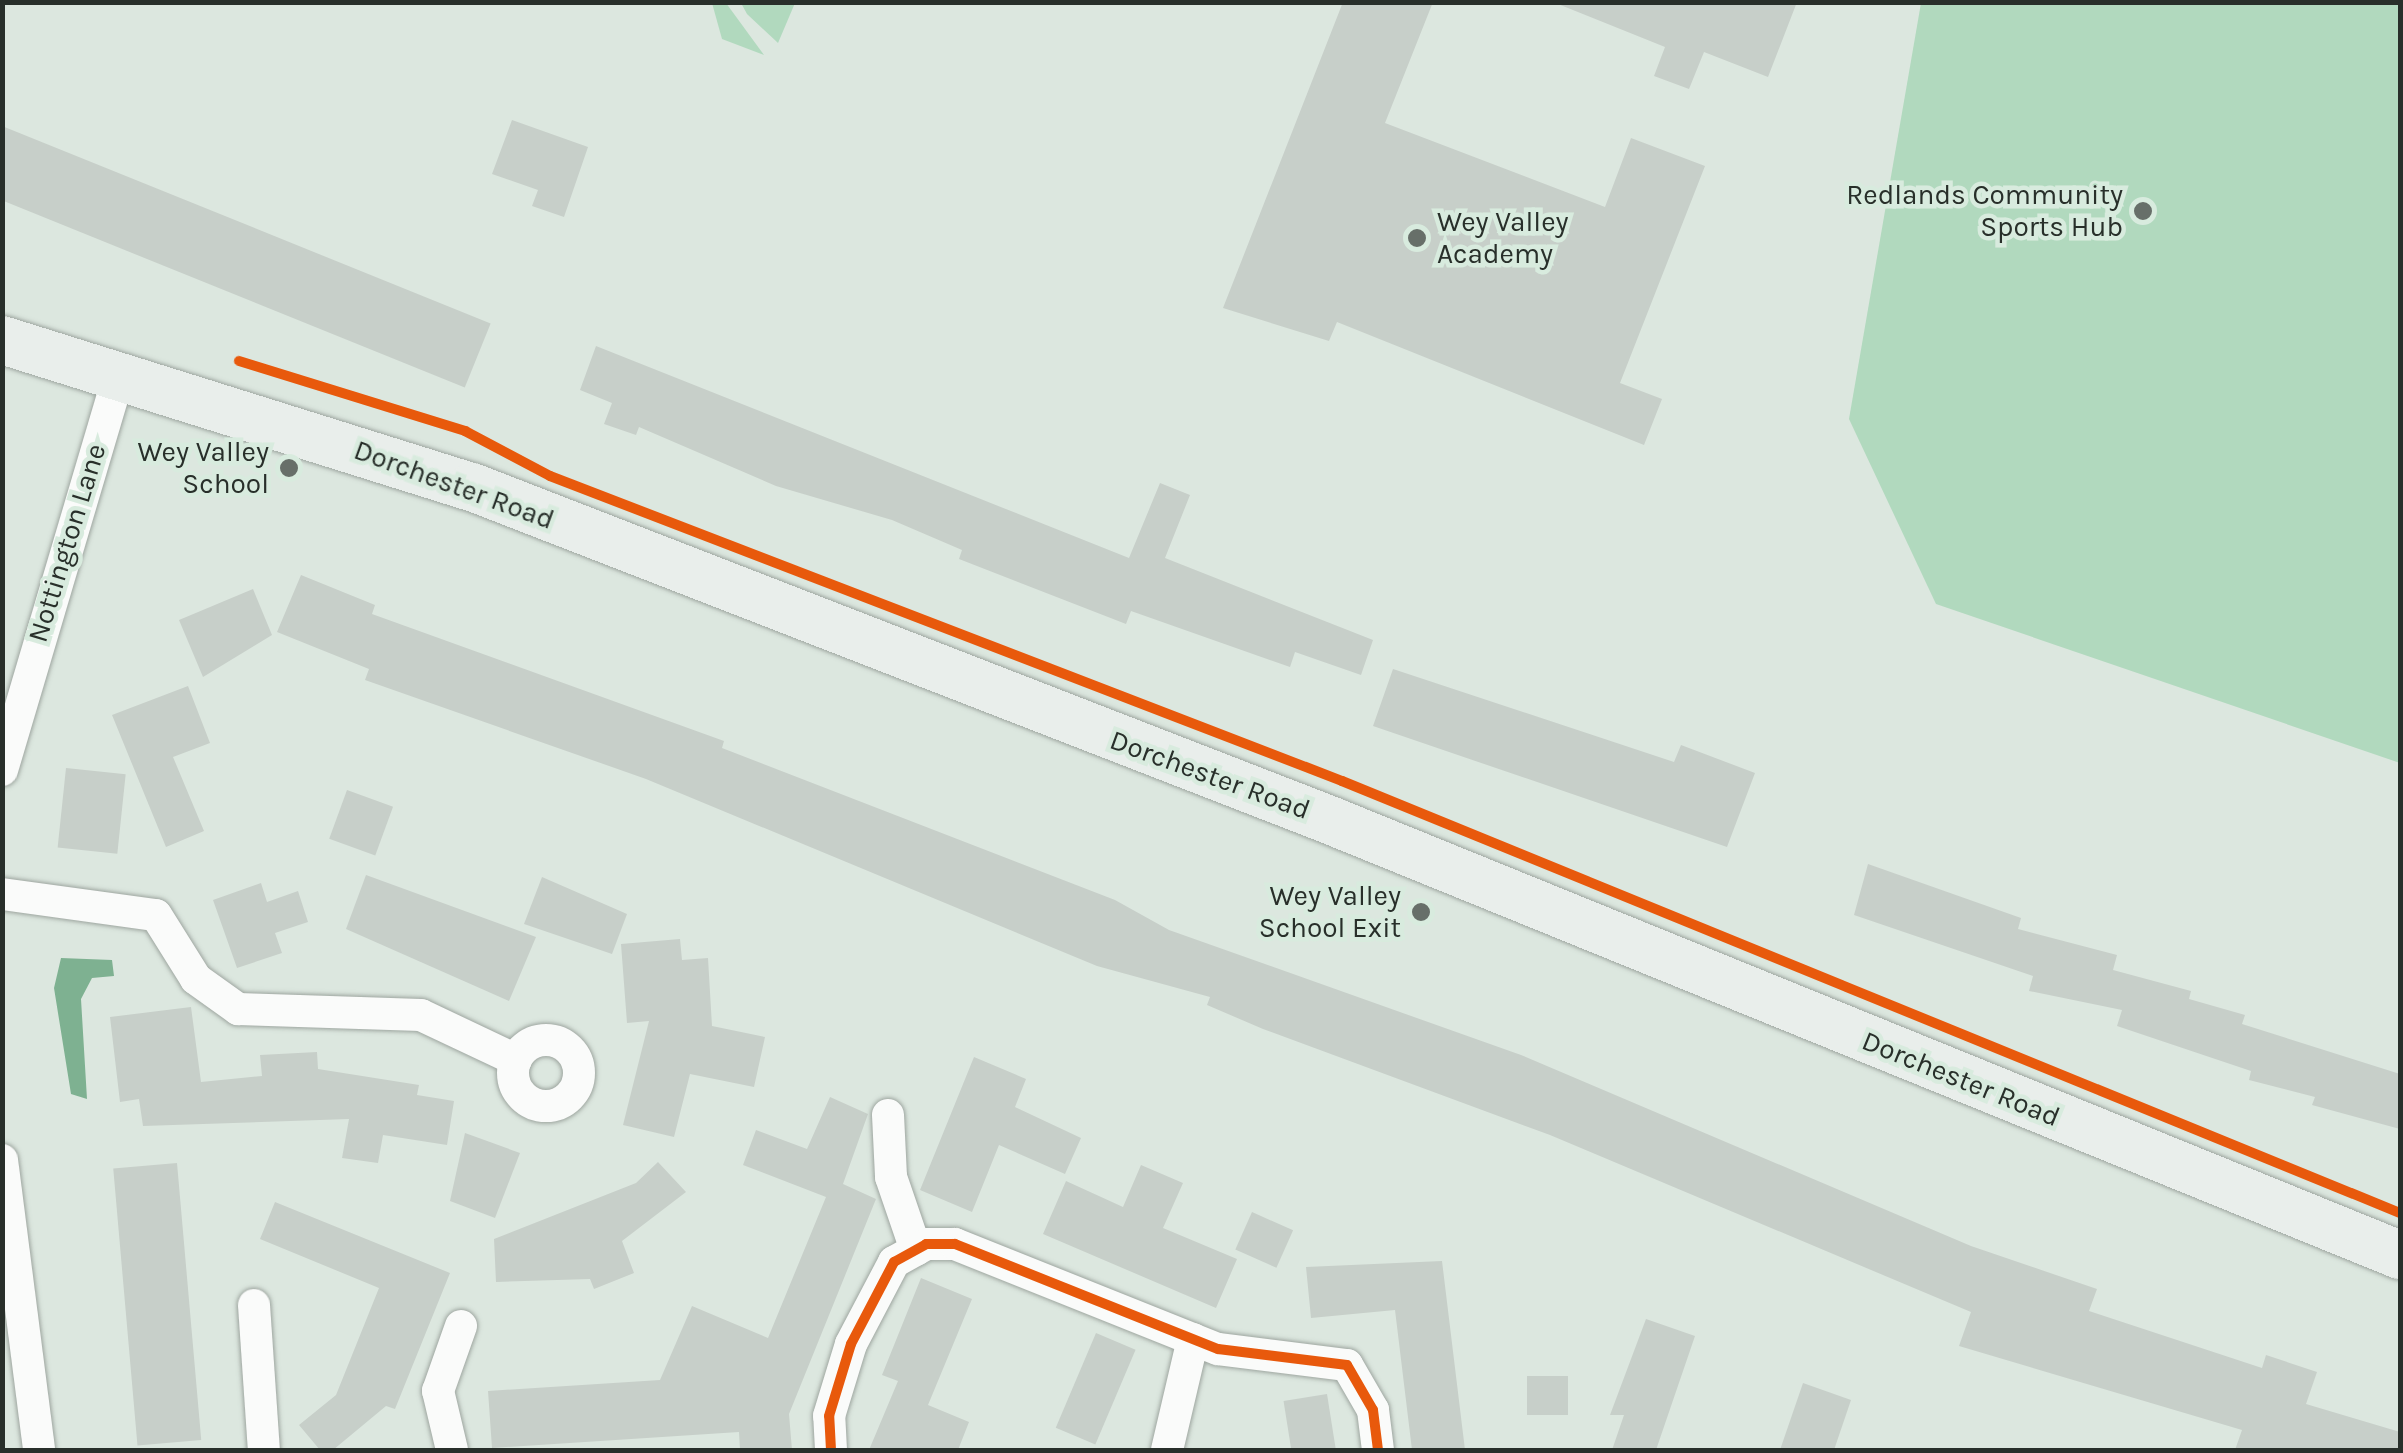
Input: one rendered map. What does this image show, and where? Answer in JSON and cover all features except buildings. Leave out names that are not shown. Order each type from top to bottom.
[{"type":"main road","name":"Dorchester Road","points":[[2,340],[472,487],[1332,821],[2400,1255]]},
{"type":"street","name":"Nottington Lane","points":[[2,770],[119,375]]},
{"type":"street","points":[[2,894],[156,914],[196,979],[238,1009],[421,1015],[516,1060]]},
{"type":"street","points":[[888,1116],[891,1177],[916,1250]]},
{"type":"street","points":[[2,1160],[39,1450]]},
{"type":"street","points":[[831,1450],[829,1416],[852,1344],[894,1262],[916,1250],[955,1244],[1193,1339],[1348,1365],[1373,1410],[1378,1450]]},
{"type":"street","points":[[254,1305],[264,1450]]},
{"type":"street","points":[[452,1450],[438,1391],[461,1326]]},
{"type":"street","points":[[1167,1450],[1193,1339]]},
{"type":"shaded area","points":[[712,3],[726,3],[764,55],[722,39]]},
{"type":"shaded area","points":[[741,3],[795,3],[778,43],[747,14]]},
{"type":"shaded area","name":"Redlands Community Sports Hub","points":[[1921,3],[2400,3],[2400,763],[1936,604],[1849,419]]},
{"type":"shaded area","points":[[61,958],[112,960],[114,976],[92,978],[81,999],[87,1099],[71,1094],[54,988]]},
{"type":"cycle path","points":[[239,361],[465,431],[550,476],[1342,781],[2400,1213]]},
{"type":"cycle path","points":[[831,1450],[829,1416],[851,1344],[894,1262],[926,1244],[955,1244],[1218,1349],[1347,1365],[1373,1410],[1378,1450]]},
{"type":"place","name":"Redlands Community Sports Hub","points":[[2143,211]]},
{"type":"place","name":"Wey Valley Academy","points":[[1417,238]]},
{"type":"place","name":"Wey Valley School","points":[[289,468]]},
{"type":"place","name":"Wey Valley School Exit","points":[[1421,912]]}]
